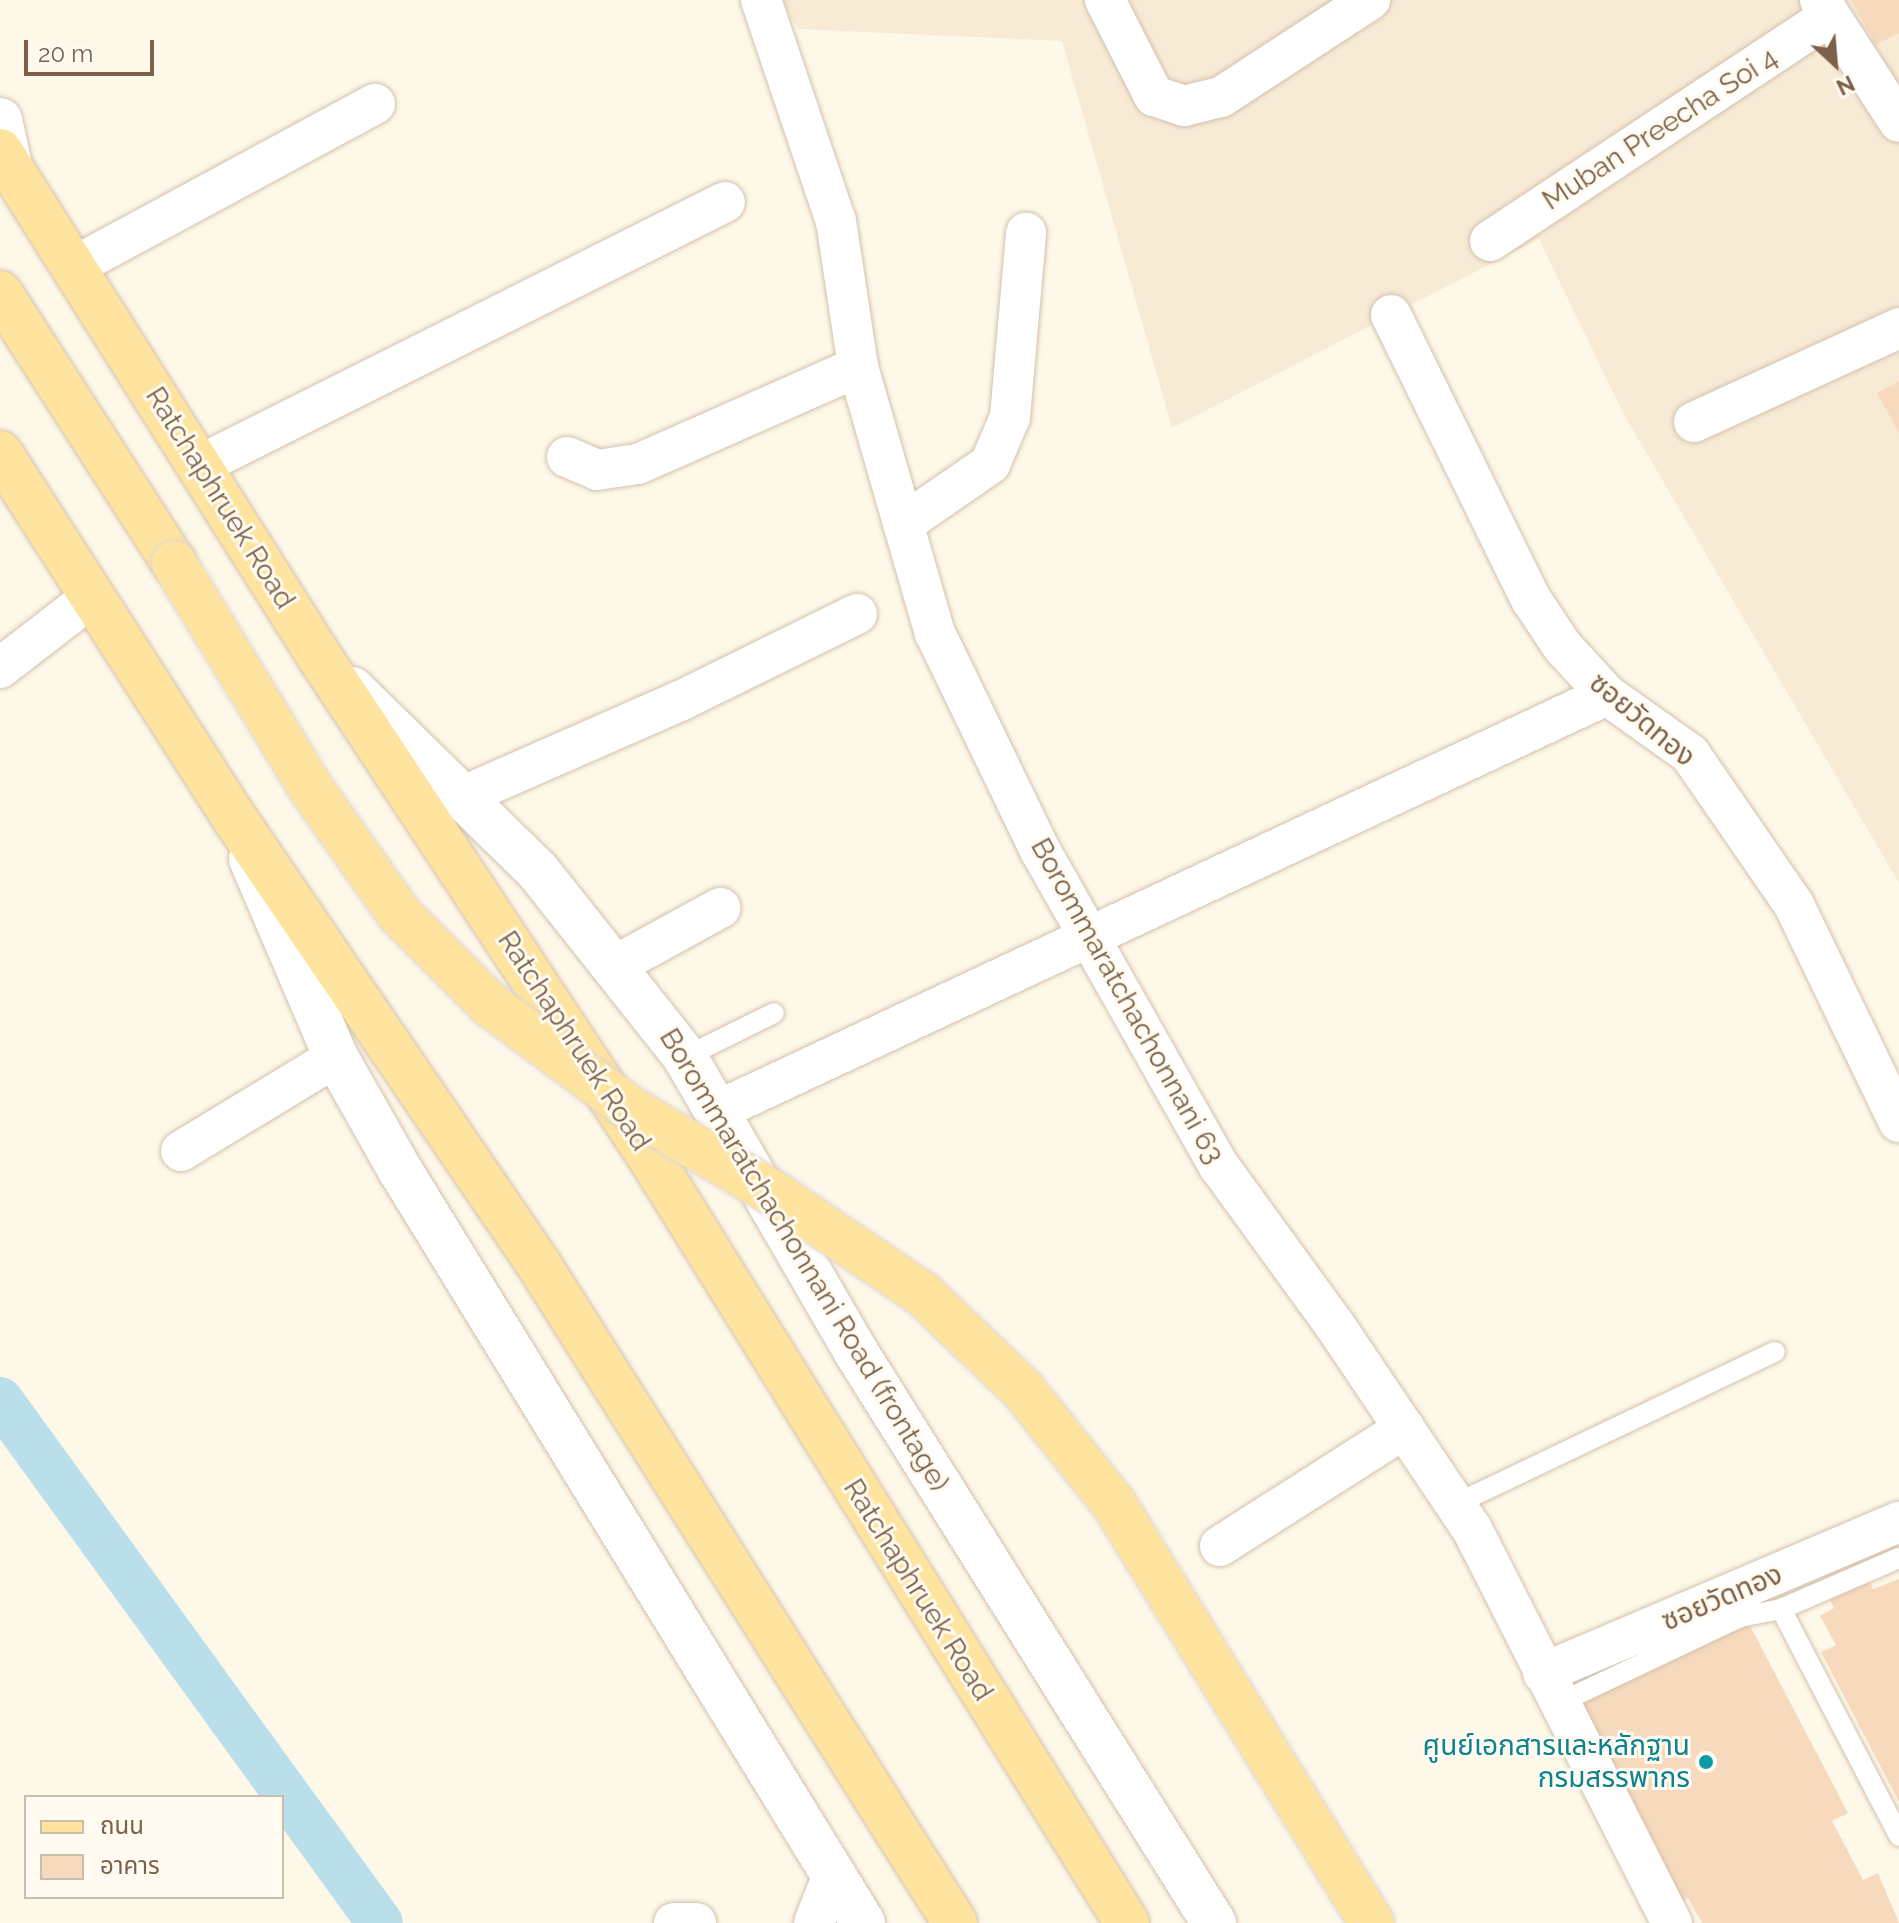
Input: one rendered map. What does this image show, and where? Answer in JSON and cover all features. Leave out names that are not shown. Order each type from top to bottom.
[{"type":"main road","name":"Ratchaphruek Road","points":[[0,120],[5,159],[319,656],[650,1157],[1127,1923]]},
{"type":"main road","points":[[0,293],[174,563],[314,793],[400,915],[489,1004],[631,1109],[778,1196],[923,1294],[1024,1391],[1114,1504],[1372,1923]]},
{"type":"main road","points":[[0,453],[235,819],[539,1265],[955,1923]]},
{"type":"main road","name":"Borommaratchachonnani Road (frontage)","points":[[319,656],[537,870],[616,965],[685,1057],[719,1110],[856,1352],[1214,1923]]},
{"type":"main road","points":[[235,819],[336,1057],[400,1170],[863,1923]]},
{"type":"street","name":"Borommaratchachonnani 63","points":[[761,0],[836,221],[858,367],[935,633],[1040,850],[1092,935],[1219,1166],[1458,1503],[1672,1923]]},
{"type":"street","points":[[1105,0],[1154,96],[1184,106],[1221,97],[1370,0]]},
{"type":"street","points":[[1824,9],[1899,122]]},
{"type":"street","name":"Muban Preecha Soi 4","points":[[1490,241],[1824,9]]},
{"type":"street","points":[[75,266],[375,104]]},
{"type":"street","points":[[200,465],[725,202]]},
{"type":"street","points":[[903,524],[990,464],[1010,417],[1026,233]]},
{"type":"street","name":"ซอยวัดทอง","points":[[1391,315],[1531,599],[1562,646],[1607,695],[1690,754],[1776,880],[1899,1122]]},
{"type":"street","points":[[1694,422],[1899,328]]},
{"type":"street","points":[[567,457],[597,470],[638,464],[858,367]]},
{"type":"street","points":[[0,668],[93,596]]},
{"type":"street","points":[[461,797],[682,700],[857,614]]},
{"type":"street","points":[[719,1110],[1607,695]]},
{"type":"street","points":[[616,965],[720,908]]},
{"type":"street","points":[[181,1151],[336,1057]]},
{"type":"street","points":[[1220,1546],[1405,1428]]},
{"type":"street","name":"ซอยวัดทอง","points":[[1550,1688],[1899,1522]]},
{"type":"street","points":[[814,1923],[832,1877]]},
{"type":"street","points":[[674,1923],[696,1923]]},
{"type":"lane","points":[[685,1057],[774,1013]]},
{"type":"lane","points":[[1458,1503],[1775,1352]]},
{"type":"lane","points":[[1550,1688],[1740,1617],[1781,1609],[1899,1558]]},
{"type":"lane","points":[[1781,1609],[1899,1836]]},
{"type":"shaded area","points":[[782,0],[1899,0],[1899,883],[1623,413],[1539,239],[1172,428],[1062,41],[798,29]]},
{"type":"building","points":[[1851,0],[1899,0],[1899,33],[1876,45]]},
{"type":"building","points":[[1899,381],[1899,433],[1877,393]]},
{"type":"building","points":[[1867,1574],[1873,1589],[1899,1579],[1899,1802],[1821,1652],[1836,1645],[1820,1616],[1834,1608],[1827,1594]]},
{"type":"building","name":"ศูนย์เอกสารและหลักฐาน กรมสรรพากร","points":[[1747,1620],[1848,1813],[1832,1821],[1863,1880],[1878,1873],[1899,1923],[1702,1923],[1688,1898],[1668,1908],[1564,1712]]},
{"type":"waterway","points":[[0,1400],[380,1923]]},
{"type":"place","name":"ศูนย์เอกสารและหลักฐาน กรมสรรพากร","points":[[1706,1762]]}]
